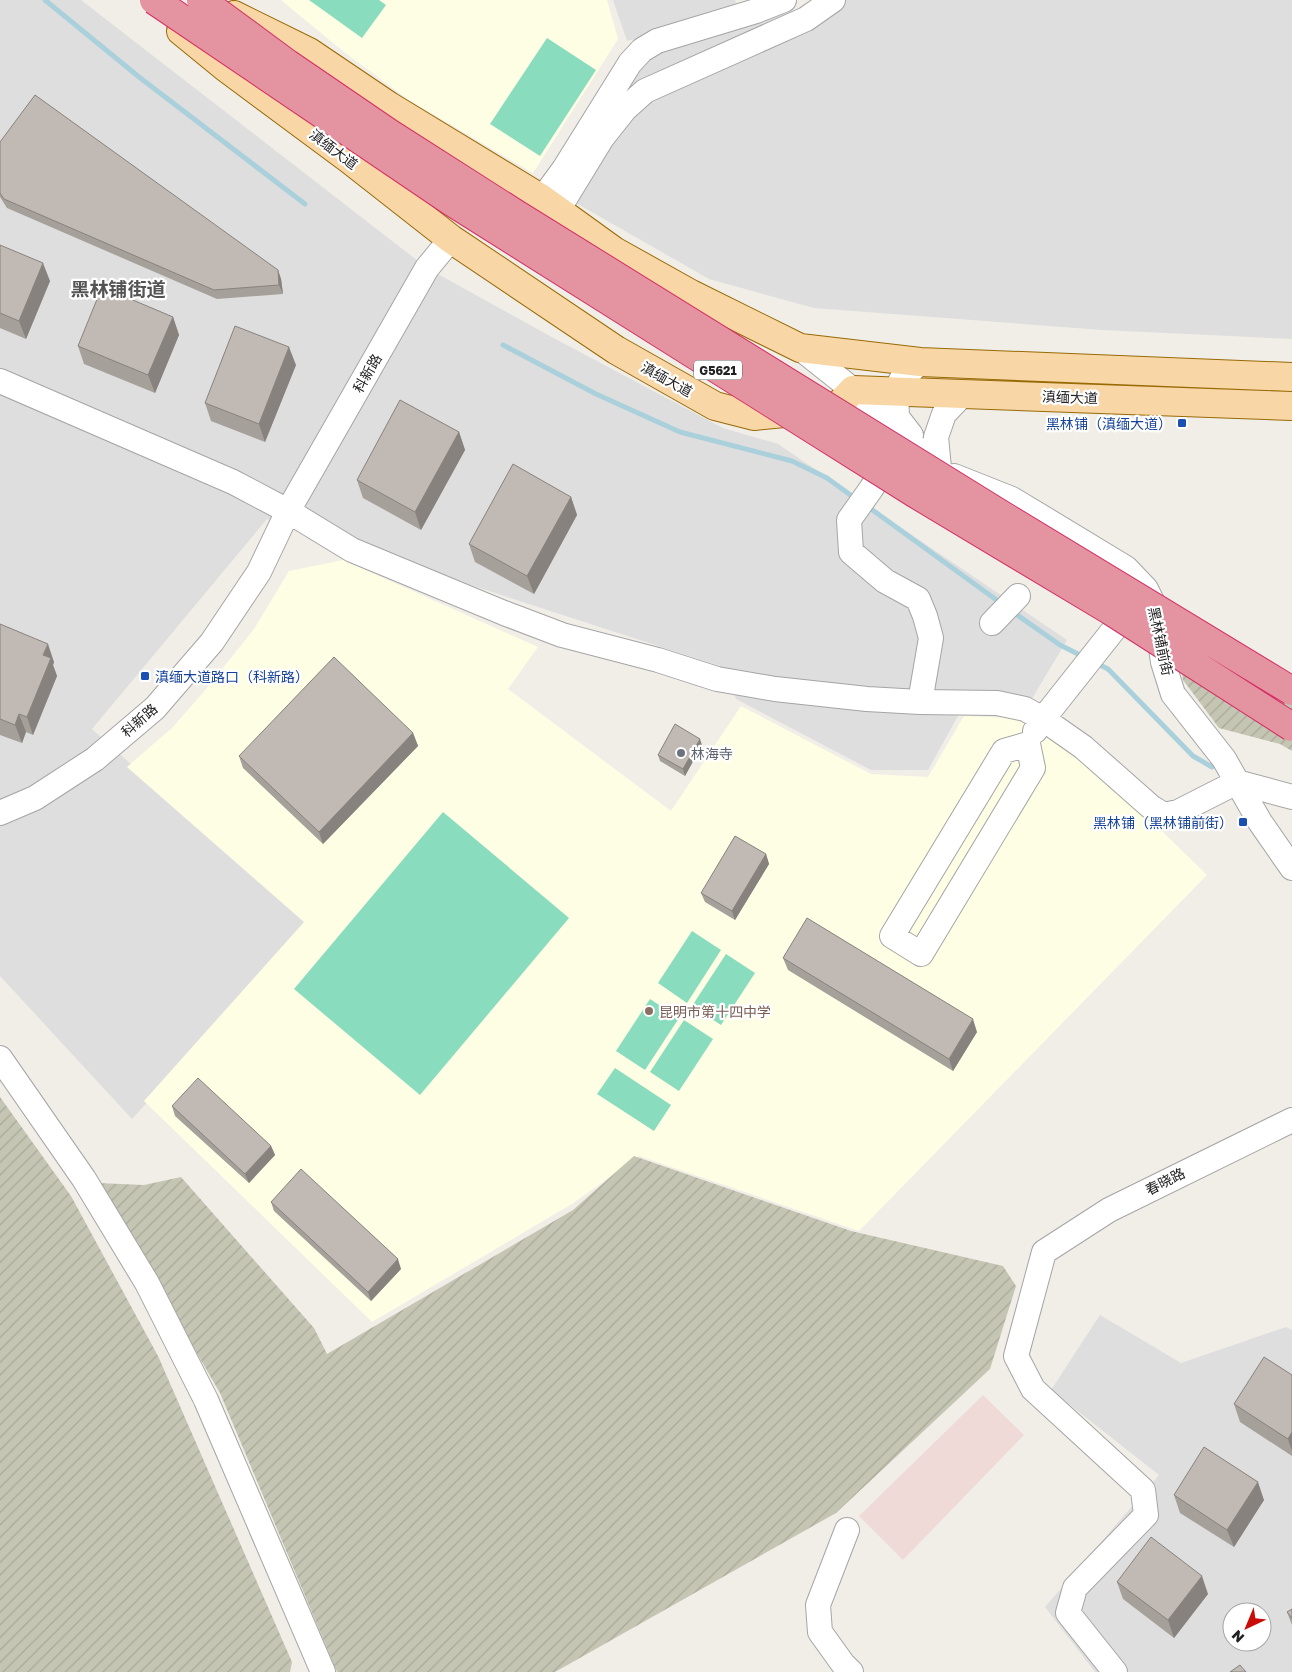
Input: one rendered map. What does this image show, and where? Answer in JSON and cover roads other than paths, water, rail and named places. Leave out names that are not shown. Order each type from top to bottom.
[{"type":"highway","name":"G5621","points":[[152,0],[452,202],[916,494],[1111,611],[1292,727]]},
{"type":"highway","name":"G5621","points":[[202,0],[288,64],[516,214],[997,512],[1292,691]]},
{"type":"main road","name":"滇缅大道","points":[[152,0],[172,22],[225,67],[451,238],[616,350],[715,406],[754,416],[896,391],[1292,406]]},
{"type":"main road","points":[[202,0],[309,52],[388,106],[550,205],[623,256],[691,294],[800,348],[920,362],[1292,377]]},
{"type":"street","points":[[550,205],[564,169],[630,63],[642,50],[657,41],[756,11],[784,0]]},
{"type":"street","points":[[550,205],[625,109],[645,91],[806,19],[833,0]]},
{"type":"street","name":"科新路","points":[[0,814],[35,798],[95,758],[156,708],[212,642],[259,572],[288,511],[427,268],[451,238]]},
{"type":"street","points":[[800,348],[845,399],[899,443],[940,468]]},
{"type":"street","points":[[920,362],[901,380],[896,391],[897,417],[940,468]]},
{"type":"street","points":[[0,381],[233,482],[288,511],[352,550],[504,614],[562,635],[658,660],[717,678],[784,690],[867,699],[997,703],[1025,709],[1083,747],[1151,807],[1164,814],[1178,812],[1237,782],[1292,796]]},
{"type":"street","points":[[940,468],[936,437],[944,414],[964,393]]},
{"type":"street","points":[[845,399],[940,468]]},
{"type":"street","points":[[899,443],[871,489],[849,520],[851,552],[885,581],[918,599],[926,616],[931,638],[920,702]]},
{"type":"street","name":"黑林铺前街","points":[[940,468],[949,474],[1012,499],[1126,568],[1146,588],[1155,607],[1162,662],[1173,694],[1224,759],[1260,822],[1292,868]]},
{"type":"street","name":"科新路","points":[[0,799],[28,787],[87,748],[146,698],[202,634],[247,566],[288,511]]},
{"type":"street","points":[[1028,744],[1004,751],[892,936],[920,954],[1033,768],[1028,744],[1043,719],[1146,588]]},
{"type":"street","points":[[992,623],[1018,596]]},
{"type":"street","points":[[0,1058],[84,1179],[147,1283],[206,1400],[323,1672]]},
{"type":"street","name":"春晓路","points":[[1115,1672],[1068,1613],[1075,1588],[1146,1515],[1143,1490],[1033,1389],[1016,1356],[1044,1252],[1109,1210],[1292,1120]]},
{"type":"street","points":[[847,1530],[818,1605],[820,1632],[851,1672]]},
{"type":"waterway","points":[[45,0],[139,77],[305,204]]},
{"type":"waterway","points":[[503,345],[596,394],[680,432],[792,461],[827,478],[856,499]]},
{"type":"waterway","points":[[867,506],[1002,604]]},
{"type":"waterway","points":[[1013,612],[1060,645],[1084,657]]},
{"type":"waterway","points":[[1096,663],[1108,669],[1193,756],[1212,767]]},
{"type":"place","name":"黑林铺（滇缅大道）","points":[[1182,423]]},
{"type":"place","name":"滇缅大道路口（科新路）","points":[[145,676]]},
{"type":"place","name":"林海寺","points":[[681,753]]},
{"type":"place","name":"黑林铺（黑林铺前街）","points":[[1243,822]]},
{"type":"place","name":"昆明市第十四中学","points":[[649,1011]]},
{"type":"district","name":"黑林铺街道","points":[[118,288]]}]
